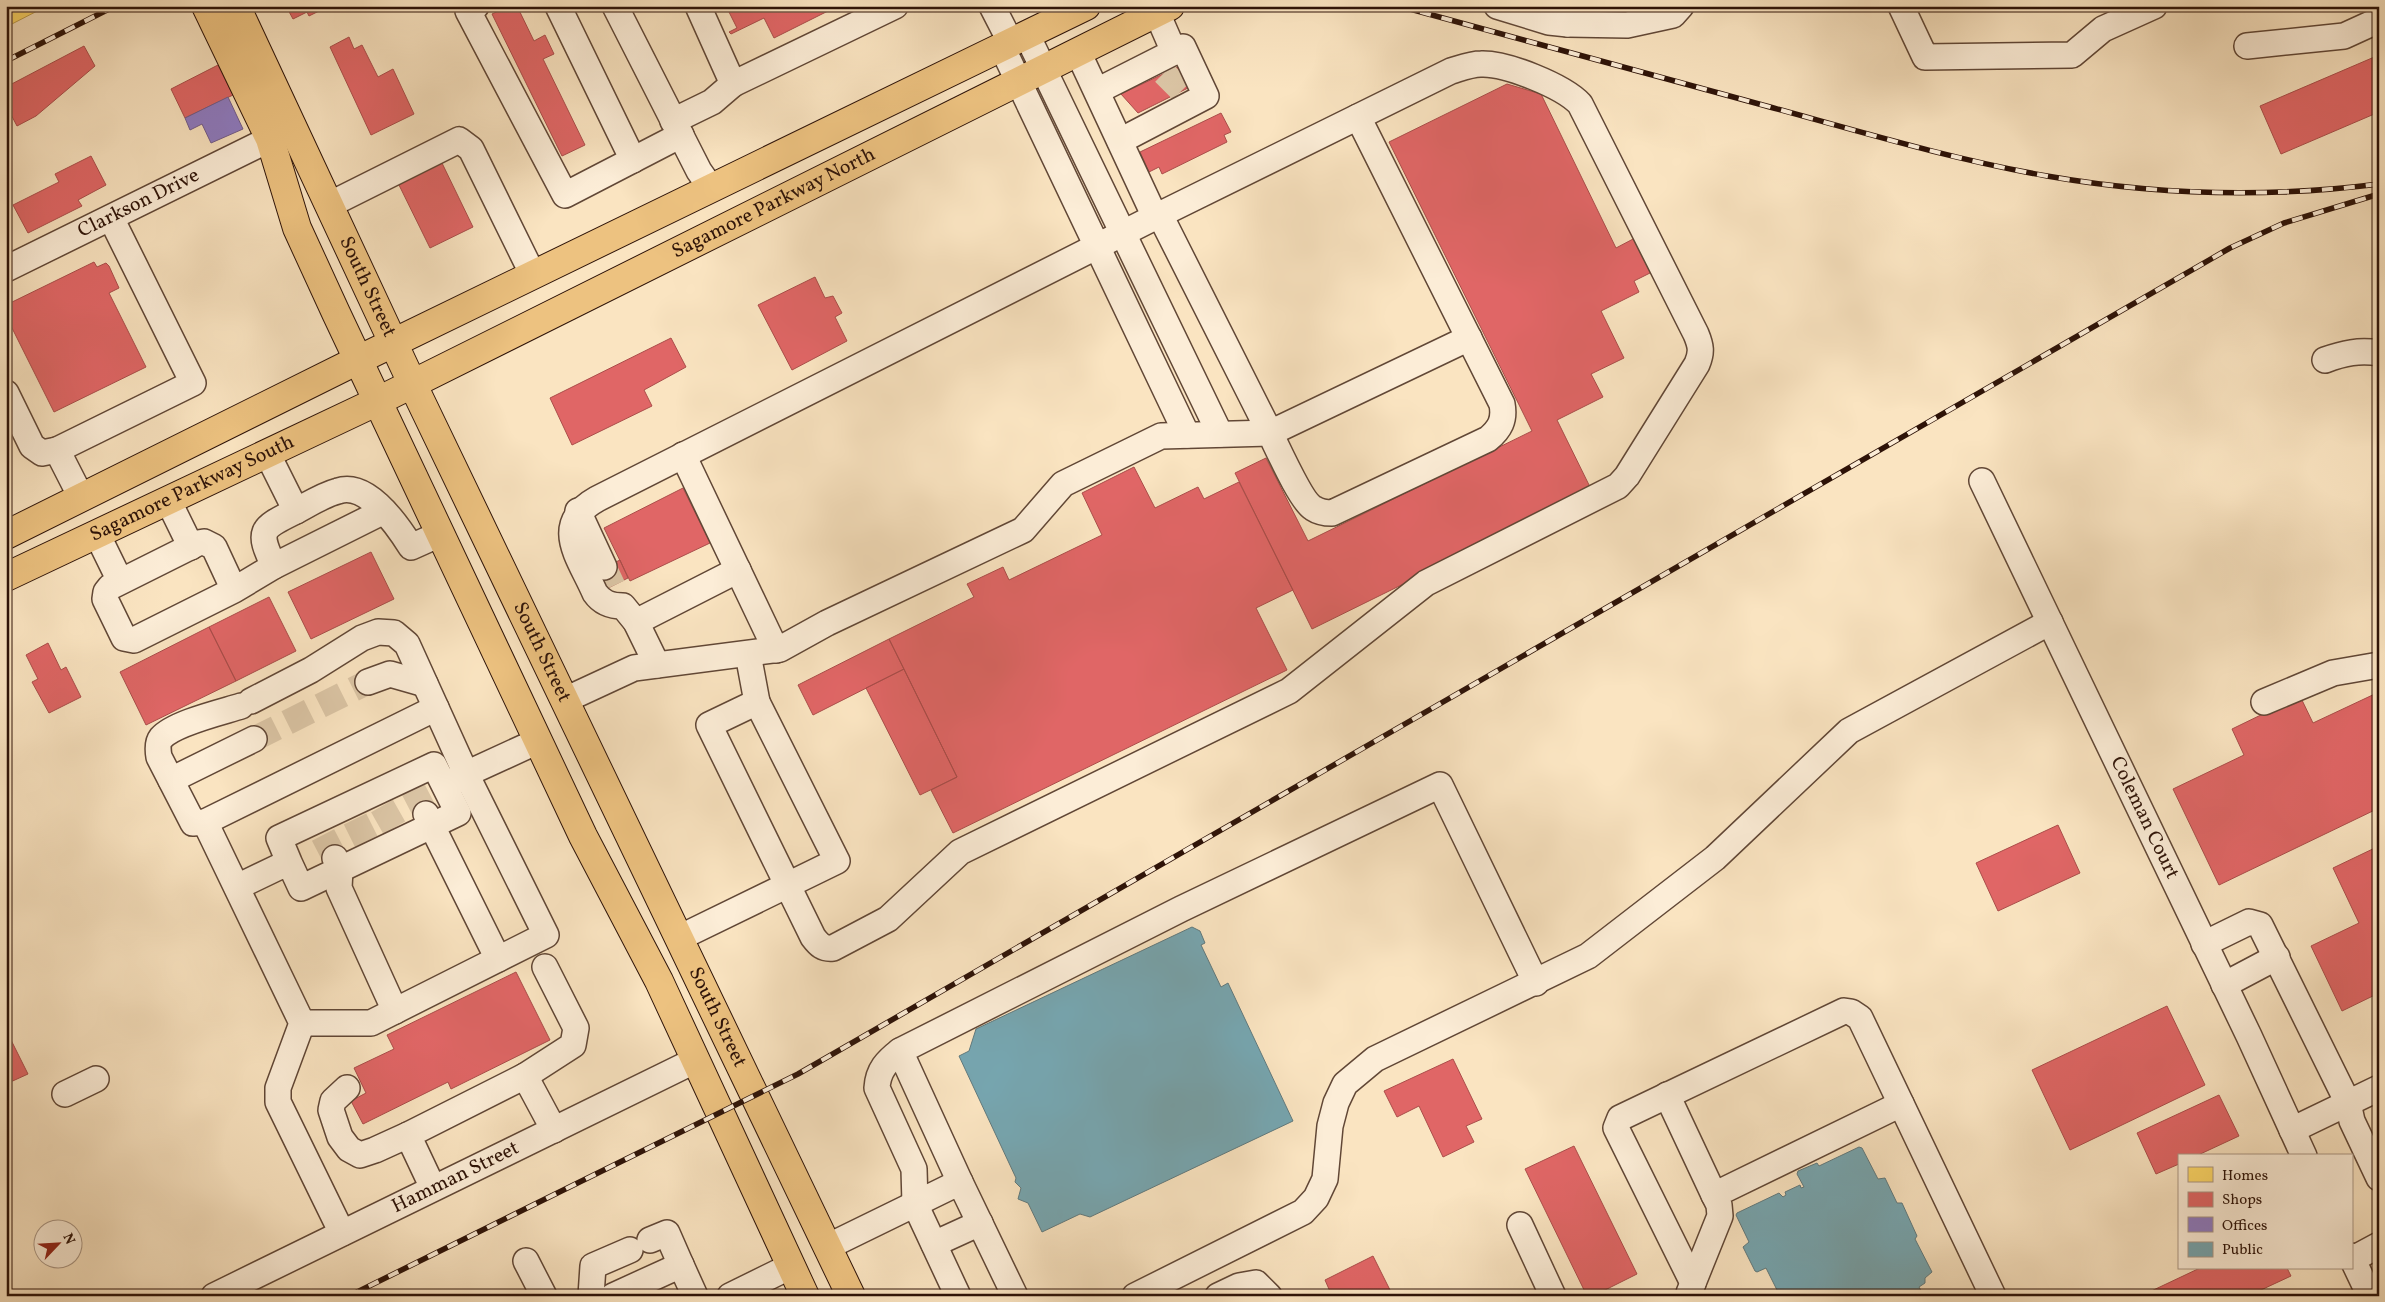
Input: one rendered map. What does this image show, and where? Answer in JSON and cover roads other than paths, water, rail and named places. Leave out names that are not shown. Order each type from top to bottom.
[{"type":"main road","name":"South Street","points":[[206,6],[270,139],[297,228],[358,360],[583,836],[659,981],[805,1296]]},
{"type":"main road","name":"South Street","points":[[236,6],[412,383],[851,1296]]},
{"type":"main road","name":"Sagamore Parkway North","points":[[358,360],[1086,6]]},
{"type":"main road","name":"Sagamore Parkway North","points":[[378,401],[1043,68],[1163,10]]},
{"type":"main road","name":"Sagamore Parkway South","points":[[6,534],[358,360]]},
{"type":"main road","name":"Sagamore Parkway South","points":[[6,577],[378,401]]},
{"type":"main road","points":[[791,1266],[827,1246]]},
{"type":"street","points":[[558,6],[633,160]]},
{"type":"street","points":[[614,6],[677,128],[711,188]]},
{"type":"street","points":[[698,6],[733,84]]},
{"type":"street","points":[[470,8],[565,195],[633,160],[712,102],[733,84],[895,6]]},
{"type":"street","points":[[992,6],[1013,42],[1043,68],[1121,233],[1220,434]]},
{"type":"street","points":[[1497,6],[1549,22],[1576,15],[1627,25],[1673,15],[1681,6]]},
{"type":"street","points":[[1901,6],[1925,57],[2072,55],[2103,29],[2154,6]]},
{"type":"street","points":[[1162,63],[1163,10]]},
{"type":"street","points":[[2247,46],[2344,36],[2379,20]]},
{"type":"street","points":[[1013,42],[1019,81],[1187,435]]},
{"type":"street","points":[[1097,91],[1162,63],[1183,47],[1206,96],[1191,95],[1120,140]]},
{"type":"street","points":[[1078,52],[1157,216],[1270,433],[1312,508],[1323,512],[1332,512],[1488,439],[1496,432],[1504,415],[1502,404],[1358,117]]},
{"type":"street","points":[[738,570],[619,595],[606,604],[599,600],[594,593],[570,535],[573,521],[578,511],[596,498],[1121,233],[1451,71],[1482,63],[1508,68],[1562,89],[1580,104],[1700,344],[1701,353],[1697,364],[1627,476],[1618,486],[1426,583],[1289,691],[960,852],[888,919],[833,948],[826,949],[820,945],[788,885],[709,725],[757,702]]},
{"type":"street","name":"Clarkson Drive","points":[[6,269],[270,139]]},
{"type":"street","points":[[329,205],[459,140],[471,149],[533,274]]},
{"type":"street","points":[[6,393],[32,446],[42,453],[57,450],[193,383],[111,218]]},
{"type":"street","points":[[565,700],[634,668],[776,650],[1023,530],[1063,484],[1161,436],[1270,433],[1469,338]]},
{"type":"street","points":[[2325,360],[2347,352],[2379,352]]},
{"type":"street","points":[[57,450],[81,497]]},
{"type":"street","points":[[268,453],[296,511]]},
{"type":"street","points":[[683,455],[776,650]]},
{"type":"street","name":"Coleman Court","points":[[1982,481],[2303,1154]]},
{"type":"street","points":[[274,566],[262,541],[265,531],[270,524],[339,490],[351,489],[368,497],[384,511],[411,546],[440,534]]},
{"type":"street","points":[[168,500],[191,547]]},
{"type":"street","points":[[234,590],[210,544],[198,543],[110,587],[106,592],[105,599],[124,638],[129,640],[139,638],[234,590],[274,566],[384,511]]},
{"type":"street","points":[[578,511],[619,595],[657,665]]},
{"type":"street","points":[[97,534],[120,581]]},
{"type":"street","points":[[1135,1296],[1303,1212],[1316,1198],[1325,1180],[1330,1126],[1336,1103],[1345,1084],[1374,1059],[1588,956],[1714,858],[1849,731],[2050,622]]},
{"type":"street","points":[[302,1023],[371,1023],[546,935],[455,780],[434,765],[410,783],[320,828],[279,838],[301,888],[338,864],[397,835],[429,820],[458,813],[455,780],[436,708],[407,644],[394,633],[378,632],[362,638],[311,670],[246,703],[187,723],[161,738],[158,747],[159,757],[193,823],[206,822],[436,708]]},
{"type":"street","points":[[679,938],[837,861],[757,702],[748,654]]},
{"type":"street","points":[[2264,702],[2334,674],[2379,665]]},
{"type":"street","points":[[368,682],[390,674],[404,676],[425,684]]},
{"type":"street","points":[[171,780],[254,738]]},
{"type":"street","points":[[455,780],[538,741]]},
{"type":"street","points":[[958,1296],[915,1204],[914,1169],[877,1088],[878,1078],[885,1062],[900,1051],[1213,894],[1440,785],[1536,982]]},
{"type":"street","points":[[429,820],[498,959]]},
{"type":"street","points":[[206,822],[302,1023],[278,1088],[278,1102],[342,1233]]},
{"type":"street","points":[[237,887],[289,862]]},
{"type":"street","points":[[338,864],[339,888],[395,1011]]},
{"type":"street","points":[[2204,944],[2250,922],[2260,925],[2348,1103],[2352,1121],[2379,1178]]},
{"type":"street","points":[[2224,985],[2277,957]]},
{"type":"street","points":[[347,1088],[333,1101],[331,1110],[340,1137],[349,1149],[360,1154],[375,1150],[408,1135],[525,1076],[574,1044],[576,1028],[545,967]]},
{"type":"street","points":[[1691,1290],[1616,1128],[1620,1118],[1844,1011],[1851,1012],[1860,1018],[1993,1296]]},
{"type":"street","points":[[900,1051],[1015,1296]]},
{"type":"street","name":"Hamman Street","points":[[214,1296],[696,1060]]},
{"type":"street","points":[[525,1076],[554,1130]]},
{"type":"street","points":[[64,1094],[96,1079]]},
{"type":"street","points":[[2292,1130],[2379,1088]]},
{"type":"street","points":[[1667,1095],[1719,1205],[1720,1216],[1691,1290]]},
{"type":"street","points":[[1714,1195],[1901,1104]]},
{"type":"street","points":[[408,1135],[433,1188]]},
{"type":"street","points":[[827,1246],[960,1182]]},
{"type":"street","points":[[934,1244],[980,1223]]},
{"type":"street","points":[[1520,1225],[1553,1296]]},
{"type":"street","points":[[591,1296],[592,1266],[667,1233],[695,1296]]},
{"type":"street","points":[[2370,1296],[2352,1258],[2379,1245]]},
{"type":"street","points":[[526,1261],[544,1296]]},
{"type":"street","points":[[614,1296],[681,1265]]},
{"type":"street","points":[[735,1295],[791,1266]]},
{"type":"street","points":[[1218,1296],[1239,1286],[1256,1283],[1269,1296]]},
{"type":"tunnel","points":[[1164,73],[1182,91]]},
{"type":"tunnel","points":[[604,567],[613,586]]},
{"type":"tunnel","points":[[254,739],[368,682]]},
{"type":"tunnel","points":[[413,789],[426,814]]},
{"type":"tunnel","points":[[382,806],[395,829]]},
{"type":"tunnel","points":[[355,819],[367,843]]},
{"type":"tunnel","points":[[323,835],[335,858]]},
{"type":"railway","points":[[6,61],[115,6]]},
{"type":"railway","points":[[1399,6],[1903,143],[2047,176],[2171,191],[2254,193],[2379,184]]},
{"type":"railway","points":[[349,1296],[798,1074],[2230,248],[2284,223],[2379,194]]}]
